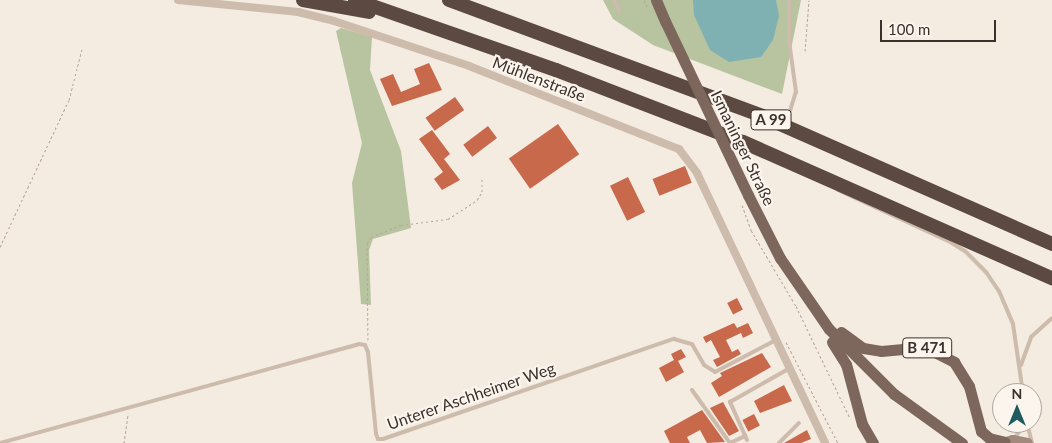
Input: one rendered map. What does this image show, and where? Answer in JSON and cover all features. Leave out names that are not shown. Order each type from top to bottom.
[{"type":"highway","points":[[303,0],[416,20]]},
{"type":"highway","name":"A 99","points":[[355,0],[601,87],[817,172],[1052,278]]},
{"type":"highway","name":"A 99","points":[[449,0],[785,126],[1052,244]]},
{"type":"main road","name":"Ismaninger Straße","points":[[656,0],[744,197],[810,304]]},
{"type":"main road","name":"B 471","points":[[810,304],[824,312],[850,341],[863,348],[881,351],[925,347],[954,362],[969,386],[981,431],[989,438],[1007,442],[1030,443]]},
{"type":"main road","name":"B 471","points":[[810,304],[816,321],[846,364],[862,424],[873,443]]},
{"type":"main road","points":[[810,304],[874,376],[916,412],[962,443]]},
{"type":"street","name":"Mühlenstraße","points":[[178,0],[298,12],[334,21],[469,66],[669,143],[686,155],[697,173],[826,443]]},
{"type":"lane","points":[[614,0],[619,11]]},
{"type":"lane","points":[[785,126],[796,92],[789,42],[790,0]]},
{"type":"lane","points":[[817,172],[844,195],[965,251],[1000,290],[1013,324],[1022,383]]},
{"type":"lane","points":[[1020,367],[1031,337],[1052,318]]},
{"type":"lane","name":"Unterer Aschheimer Weg","points":[[365,346],[376,434],[378,439],[383,439],[674,340],[692,344],[704,365],[715,372],[776,340]]},
{"type":"lane","points":[[0,443],[359,344],[365,346]]},
{"type":"lane","points":[[692,390],[730,443],[746,438],[730,402],[790,368]]},
{"type":"lane","points":[[779,443],[798,423]]},
{"type":"lane","points":[[1007,442],[1016,433]]},
{"type":"path","points":[[805,52],[809,0]]},
{"type":"path","points":[[0,248],[69,100],[82,49]]},
{"type":"path","points":[[365,346],[369,302],[367,244],[371,236],[401,225],[448,219],[477,200],[482,192],[482,177]]},
{"type":"path","points":[[744,197],[751,230],[796,306],[854,426]]},
{"type":"path","points":[[776,340],[789,343],[838,443]]},
{"type":"path","points":[[124,443],[129,408]]},
{"type":"green space","points":[[603,0],[801,0],[782,94],[653,45],[613,19]]},
{"type":"green space","points":[[341,28],[372,37],[370,70],[401,151],[411,228],[373,239],[369,250],[371,305],[361,304],[352,183],[362,143],[336,31]]},
{"type":"water","points":[[693,0],[776,0],[779,16],[773,40],[761,57],[729,62],[710,50],[694,15]]},
{"type":"building","points":[[429,63],[442,90],[392,106],[380,79],[393,74],[401,92],[420,84],[414,69]]},
{"type":"building","points":[[455,97],[464,110],[435,131],[426,118]]},
{"type":"building","points":[[558,124],[579,154],[530,189],[509,158]]},
{"type":"building","points":[[488,126],[497,138],[472,157],[463,145]]},
{"type":"building","points":[[432,130],[450,154],[444,159],[460,180],[442,190],[434,179],[443,172],[419,139]]},
{"type":"building","points":[[685,166],[692,183],[659,196],[653,179]]},
{"type":"building","points":[[628,177],[645,212],[627,221],[610,186]]},
{"type":"building","points":[[737,298],[743,310],[733,315],[727,303]]},
{"type":"building","points":[[734,323],[737,328],[748,323],[753,333],[743,338],[741,333],[726,340],[732,352],[738,349],[741,354],[717,367],[713,360],[720,357],[711,340],[706,343],[703,337]]},
{"type":"building","points":[[681,349],[686,357],[678,361],[684,372],[666,382],[659,368],[674,360],[671,354]]},
{"type":"building","points":[[762,353],[771,367],[719,397],[711,383],[722,376],[720,373]]},
{"type":"building","points":[[784,385],[792,401],[760,413],[754,401]]},
{"type":"building","points":[[723,402],[739,431],[729,436],[710,408]]},
{"type":"building","points":[[702,410],[725,442],[707,443],[700,430],[687,437],[690,443],[670,443],[664,431]]},
{"type":"building","points":[[754,414],[760,426],[748,431],[742,420]]},
{"type":"building","points":[[807,430],[811,439],[801,443],[784,443]]}]
